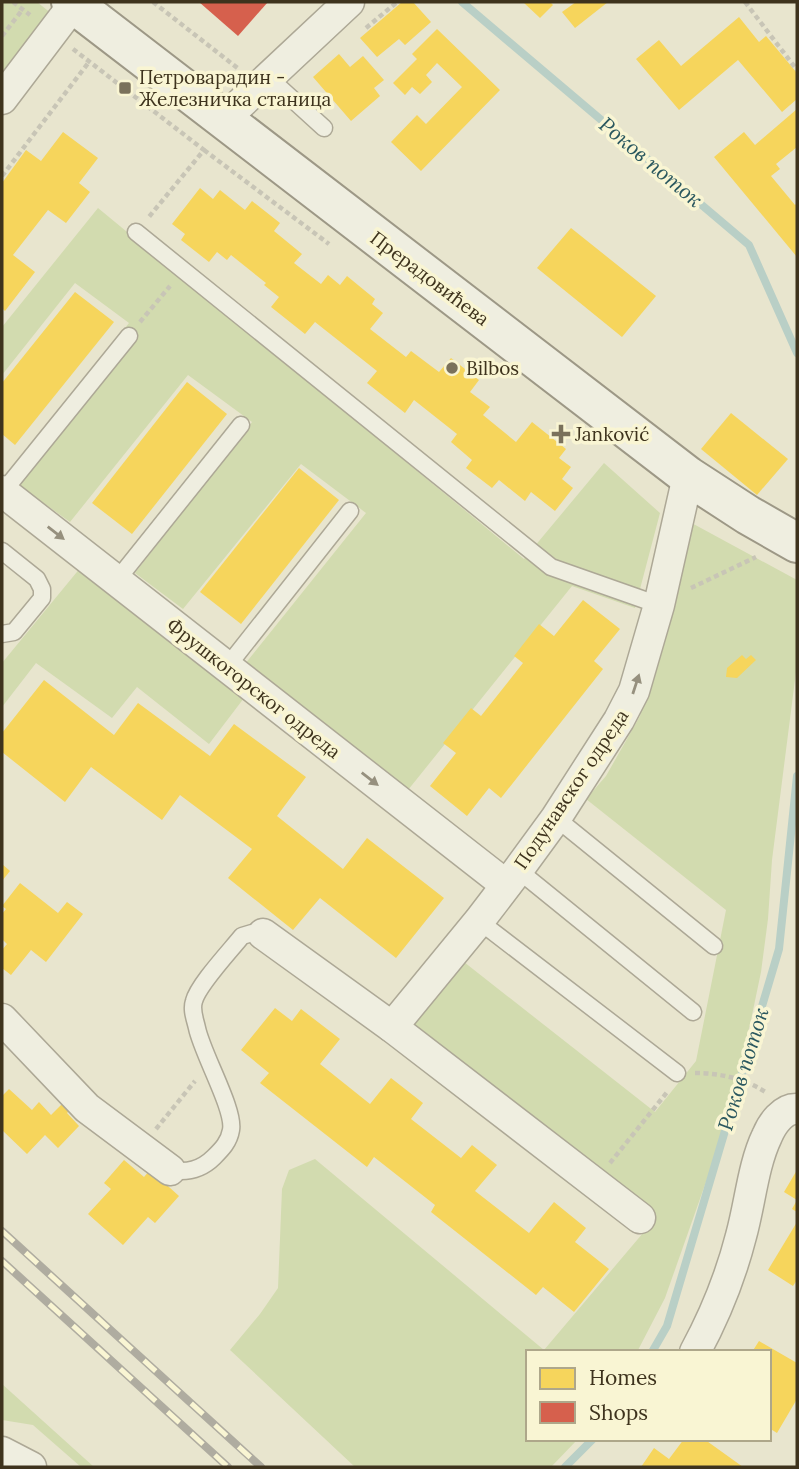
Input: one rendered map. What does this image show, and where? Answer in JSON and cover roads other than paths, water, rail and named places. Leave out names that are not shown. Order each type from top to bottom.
[{"type":"main road","name":"Прерадовићева","points":[[66,13],[223,120],[688,476],[748,515],[783,544]]},
{"type":"street","points":[[223,120],[346,3]]},
{"type":"street","points":[[2,99],[66,13]]},
{"type":"street","name":"Подунавског одреда","points":[[392,1027],[512,877],[555,818],[619,720],[634,691],[659,606],[688,476]]},
{"type":"street","name":"Фрушкогорског одреда","points":[[2,492],[226,667],[512,877]]},
{"type":"street","points":[[263,934],[392,1027],[640,1218]]},
{"type":"street","points":[[2,1019],[87,1108],[170,1170]]},
{"type":"street","points":[[696,1350],[741,1238],[767,1135],[782,1114],[791,1108],[797,1109]]},
{"type":"street","points":[[2,1452],[31,1467]]},
{"type":"lane","points":[[264,81],[324,128]]},
{"type":"lane","points":[[136,232],[551,567],[659,606]]},
{"type":"lane","points":[[2,492],[129,336]]},
{"type":"lane","points":[[117,580],[241,425]]},
{"type":"lane","points":[[226,667],[350,511]]},
{"type":"lane","points":[[2,551],[37,579],[42,589],[42,598],[14,632],[2,634]]},
{"type":"lane","points":[[555,818],[714,946]]},
{"type":"lane","points":[[512,877],[693,1012]]},
{"type":"lane","points":[[479,921],[675,1079]]},
{"type":"lane","points":[[170,1170],[185,1173],[196,1170],[210,1162],[225,1146],[232,1128],[225,1100],[200,1043],[193,1011],[194,1000],[242,936],[263,934]]},
{"type":"waterway","name":"Роков поток","points":[[462,2],[749,245],[797,353]]},
{"type":"waterway","name":"Роков поток","points":[[653,1350],[667,1326],[779,949],[797,776]]},
{"type":"waterway","name":"Роков поток","points":[[565,1467],[591,1441]]},
{"type":"railway","points":[[2,1231],[261,1467]]},
{"type":"railway","points":[[2,1261],[228,1467]]},
{"type":"place","name":"Петроварадин - Железничка станица","points":[[125,88]]},
{"type":"place","name":"Bilbos","points":[[452,368]]},
{"type":"place","name":"Janković","points":[[561,434]]}]
